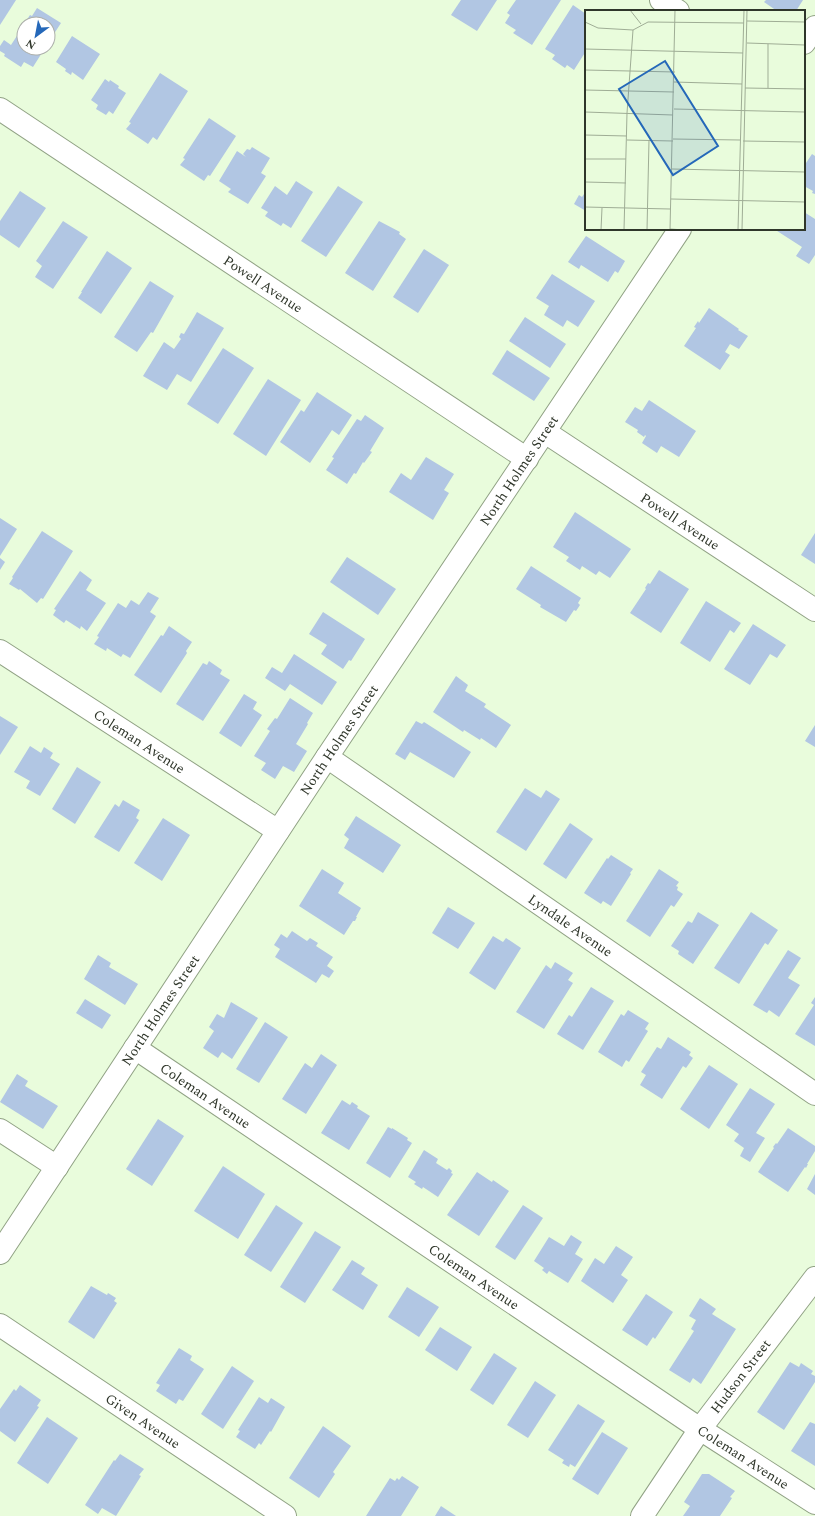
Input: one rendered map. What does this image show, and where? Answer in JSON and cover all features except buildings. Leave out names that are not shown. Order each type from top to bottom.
[{"type":"street","points":[[661,0],[676,10]]},
{"type":"street","points":[[805,42],[815,27]]},
{"type":"street","name":"Powell Avenue","points":[[0,109],[527,459]]},
{"type":"street","name":"North Holmes Street","points":[[0,1252],[326,758],[679,230]]},
{"type":"street","name":"Powell Avenue","points":[[545,432],[815,610]]},
{"type":"street","name":"Coleman Avenue","points":[[0,651],[278,831]]},
{"type":"street","name":"Lyndale Avenue","points":[[326,758],[815,1094]]},
{"type":"street","name":"Coleman Avenue","points":[[135,1048],[700,1430],[815,1503]]},
{"type":"street","points":[[0,1130],[56,1167]]},
{"type":"street","name":"Hudson Street","points":[[642,1516],[700,1430],[815,1278]]},
{"type":"street","name":"Given Avenue","points":[[0,1325],[285,1516]]}]
